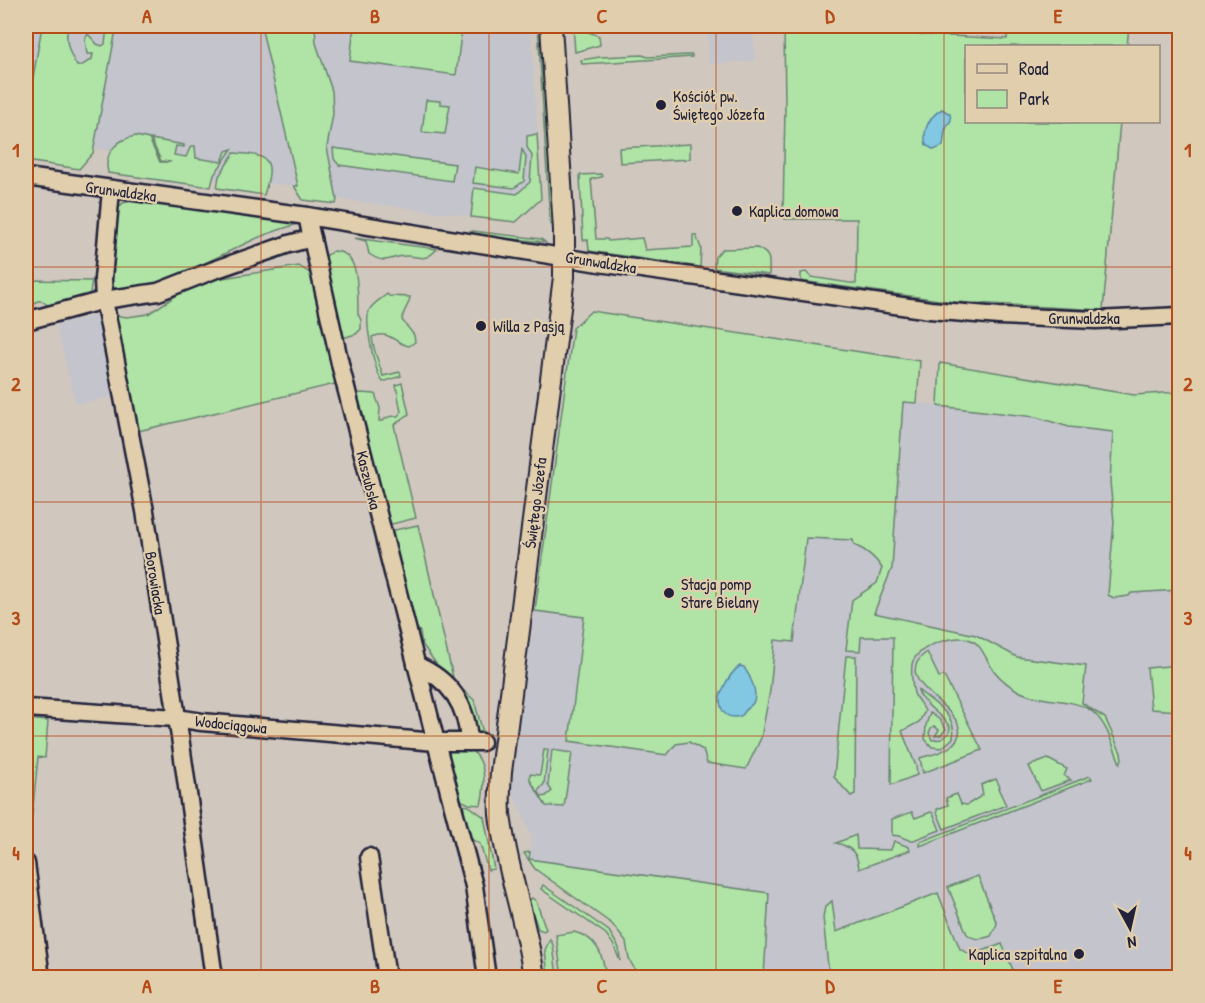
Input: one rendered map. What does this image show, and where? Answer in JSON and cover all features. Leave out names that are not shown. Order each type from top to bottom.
[{"type":"street","name":"Świętego Józefa","points":[[534,978],[528,939],[500,813],[501,772],[564,277],[551,26]]},
{"type":"street","name":"Grunwaldzka","points":[[26,177],[306,216],[564,257],[930,310],[999,316],[1096,320],[1179,316]]},
{"type":"street","name":"Borowiacka","points":[[111,190],[103,279],[104,300],[145,511],[214,978]]},
{"type":"street","name":"Kaszubska","points":[[306,216],[341,368],[474,886],[487,978]]},
{"type":"street","points":[[26,321],[104,300],[158,292],[289,244],[312,238]]},
{"type":"street","name":"Wodociągowa","points":[[26,708],[176,718],[436,742],[476,742],[458,699],[437,677],[416,665]]},
{"type":"street","points":[[369,857],[387,978]]},
{"type":"street","points":[[26,863],[41,978]]},
{"type":"shaded area","points":[[26,26],[261,26],[298,186],[214,179],[116,166],[110,151],[94,148],[26,152]]},
{"type":"shaded area","points":[[305,26],[531,26],[541,199],[516,222],[337,199]]},
{"type":"shaded area","points":[[707,26],[753,26],[755,61],[709,64]]},
{"type":"shaded area","points":[[591,311],[894,542],[903,401],[1036,417],[1069,427],[1113,431],[1110,482],[1114,522],[1108,595],[1179,590],[1179,665],[1147,669],[1179,707],[1179,977],[764,977],[769,893],[528,859],[532,838],[512,789],[573,328]]},
{"type":"shaded area","points":[[99,314],[115,396],[76,404],[56,325]]},
{"type":"green space","points":[[42,26],[69,26],[68,46],[77,66],[81,66],[92,59],[93,54],[87,54],[85,39],[88,34],[102,46],[105,44],[107,27],[129,26],[115,35],[93,153],[79,169],[26,161],[26,101],[29,101]]},
{"type":"green space","points":[[261,26],[315,26],[316,43],[332,91],[333,114],[327,147],[336,204],[303,200],[294,186],[298,186]]},
{"type":"green space","points":[[354,26],[462,26],[456,75],[350,61]]},
{"type":"green space","points":[[538,26],[544,26],[555,225],[550,223]]},
{"type":"green space","points":[[573,26],[599,36],[600,45],[575,52]]},
{"type":"green space","points":[[784,26],[856,26],[856,31],[1007,39],[1008,26],[1129,26],[1127,45],[965,45],[965,123],[1120,123],[1103,310],[954,302],[801,281],[801,273],[806,272],[811,277],[856,284],[857,219],[785,219],[783,217]]},
{"type":"green space","points":[[642,55],[648,57],[692,55],[692,57],[582,64],[581,60],[600,57]]},
{"type":"green space","points":[[426,100],[440,101],[440,104],[450,105],[445,134],[422,132]]},
{"type":"green space","points":[[537,134],[541,199],[516,222],[471,217],[474,188],[517,194],[530,182],[532,156],[527,147],[527,136]]},
{"type":"green space","points":[[136,136],[149,139],[160,162],[171,162],[161,161],[151,139],[184,145],[184,147],[176,146],[174,155],[186,157],[191,146],[195,146],[196,158],[222,162],[226,151],[232,149],[214,175],[211,187],[108,173],[108,159],[113,148],[123,140]]},
{"type":"green space","points":[[690,144],[690,159],[620,163],[619,148]]},
{"type":"green space","points":[[333,148],[455,164],[452,181],[339,165],[334,159]]},
{"type":"green space","points":[[522,149],[526,157],[524,181],[514,188],[473,183],[475,167],[519,174]]},
{"type":"green space","points":[[234,153],[255,155],[267,161],[269,174],[264,195],[217,188],[219,176]]},
{"type":"green space","points":[[601,174],[602,177],[591,179],[596,239],[607,239],[608,241],[642,238],[645,250],[693,247],[693,235],[696,235],[701,248],[700,267],[589,251],[588,240],[583,240],[580,175]]},
{"type":"green space","points":[[136,200],[301,223],[259,237],[202,265],[164,280],[145,286],[110,287],[116,210],[123,203]]},
{"type":"green space","points":[[472,231],[541,239],[545,242],[472,235]]},
{"type":"green space","points":[[354,238],[437,249],[429,256],[422,258],[401,256],[384,260],[369,254],[366,241]]},
{"type":"green space","points":[[757,248],[767,256],[769,275],[714,268],[715,257],[722,249]]},
{"type":"green space","points":[[333,251],[342,253],[353,265],[356,275],[358,314],[361,320],[361,329],[356,334],[339,339],[323,265],[326,256]]},
{"type":"green space","points":[[299,266],[314,276],[339,383],[138,431],[113,315],[127,317],[148,314],[197,282]]},
{"type":"green space","points":[[26,280],[92,281],[87,297],[50,307],[42,301],[37,301],[26,309]]},
{"type":"green space","points":[[387,294],[410,297],[402,320],[414,335],[415,342],[409,346],[388,336],[372,337],[383,376],[400,372],[401,376],[383,382],[371,346],[368,315],[376,302]]},
{"type":"green space","name":"Stacja pomp Stare Bielany","points":[[591,311],[920,361],[917,403],[903,402],[892,568],[874,613],[976,635],[1017,657],[1086,666],[1082,703],[1105,718],[1121,753],[1120,763],[1107,731],[1095,714],[1078,705],[1036,697],[1017,690],[996,673],[975,642],[956,638],[928,647],[915,658],[912,664],[914,693],[925,711],[919,722],[902,731],[916,766],[917,775],[891,785],[893,637],[861,637],[860,651],[846,650],[852,600],[877,583],[882,568],[870,554],[854,545],[853,540],[806,538],[794,642],[775,640],[770,691],[761,738],[746,769],[707,763],[703,750],[689,742],[676,744],[667,755],[569,741],[584,617],[535,611],[573,328]]},
{"type":"green space","points":[[940,363],[1134,395],[1179,392],[1179,590],[1131,593],[1129,596],[1114,598],[1108,595],[1114,522],[1110,482],[1113,432],[1069,427],[1036,417],[938,406]]},
{"type":"green space","points":[[402,383],[409,414],[394,425],[416,518],[392,524],[386,519],[353,396],[361,393],[375,394],[380,408],[379,421],[383,421],[388,417],[398,416],[401,412],[396,385]]},
{"type":"green space","points":[[418,525],[454,682],[474,700],[483,733],[490,734],[487,738],[475,738],[437,665],[422,644],[420,632],[414,624],[390,531]]},
{"type":"green space","points":[[927,652],[939,677],[944,676],[982,750],[923,773],[920,758],[948,748],[959,734],[957,722],[924,688],[916,676],[916,664]]},
{"type":"green space","points":[[846,656],[856,656],[855,794],[851,796],[834,777]]},
{"type":"green space","points":[[1179,665],[1179,711],[1151,709],[1147,668]]},
{"type":"green space","points":[[918,690],[943,710],[952,723],[953,738],[942,748],[932,747],[925,739],[930,713],[940,720],[946,729],[941,735],[935,736],[939,730],[934,726],[931,728],[929,733],[932,740],[942,739],[949,733],[950,727],[928,705]]},
{"type":"green space","points":[[26,719],[48,721],[45,758],[38,757],[32,816],[26,816]]},
{"type":"green space","points":[[467,749],[479,758],[482,765],[484,782],[481,805],[469,804],[456,798],[448,757],[449,750]]},
{"type":"green space","points":[[544,750],[548,750],[544,784],[538,791],[542,797],[552,791],[548,785],[552,750],[572,753],[564,807],[546,806],[530,780],[530,774],[540,775]]},
{"type":"green space","points":[[1048,759],[1067,769],[1064,776],[1071,780],[1041,791],[1029,766]]},
{"type":"green space","points":[[1090,776],[1092,779],[920,846],[920,842]]},
{"type":"green space","points":[[996,779],[1006,805],[944,829],[937,809],[948,805],[946,798],[957,794],[961,804],[967,805],[983,795],[981,785]]},
{"type":"green space","points":[[460,805],[469,806],[484,817],[494,869],[488,870],[480,844],[467,837]]},
{"type":"green space","points":[[912,812],[915,818],[933,813],[940,830],[911,841],[892,835],[892,819]]},
{"type":"green space","points":[[856,835],[857,849],[891,850],[894,841],[909,847],[910,850],[859,869],[853,852],[846,846],[836,843]]},
{"type":"green space","points":[[530,852],[529,859],[769,893],[764,977],[639,977],[629,959],[626,942],[612,924],[535,869],[524,853]]},
{"type":"green space","points":[[978,876],[997,924],[991,936],[979,939],[967,934],[948,887]]},
{"type":"green space","points":[[543,885],[609,931],[619,948],[620,961],[606,934],[541,889]]},
{"type":"green space","points":[[938,893],[960,949],[974,954],[1002,944],[1016,977],[829,977],[823,917],[825,907],[832,901],[836,932]]},
{"type":"green space","points":[[532,898],[536,901],[546,929],[544,931],[538,929],[529,901]]},
{"type":"green space","points":[[574,932],[589,938],[598,948],[606,977],[562,977],[556,935]]},
{"type":"green space","points":[[550,939],[553,945],[557,977],[548,976],[545,950]]},
{"type":"water","points":[[942,109],[950,114],[951,120],[945,130],[943,146],[934,150],[926,145],[925,134],[930,120]]},
{"type":"water","points":[[740,666],[744,667],[751,680],[755,699],[742,715],[737,717],[730,716],[723,711],[720,698],[728,679]]},
{"type":"place","name":"Kościół pw. Świętego Józefa","points":[[661,105]]},
{"type":"place","name":"Kaplica domowa","points":[[737,211]]},
{"type":"place","name":"Willa z Pasją","points":[[481,326]]},
{"type":"place","name":"Stacja pomp Stare Bielany","points":[[669,593]]},
{"type":"place","name":"Kaplica szpitalna","points":[[1079,954]]}]
